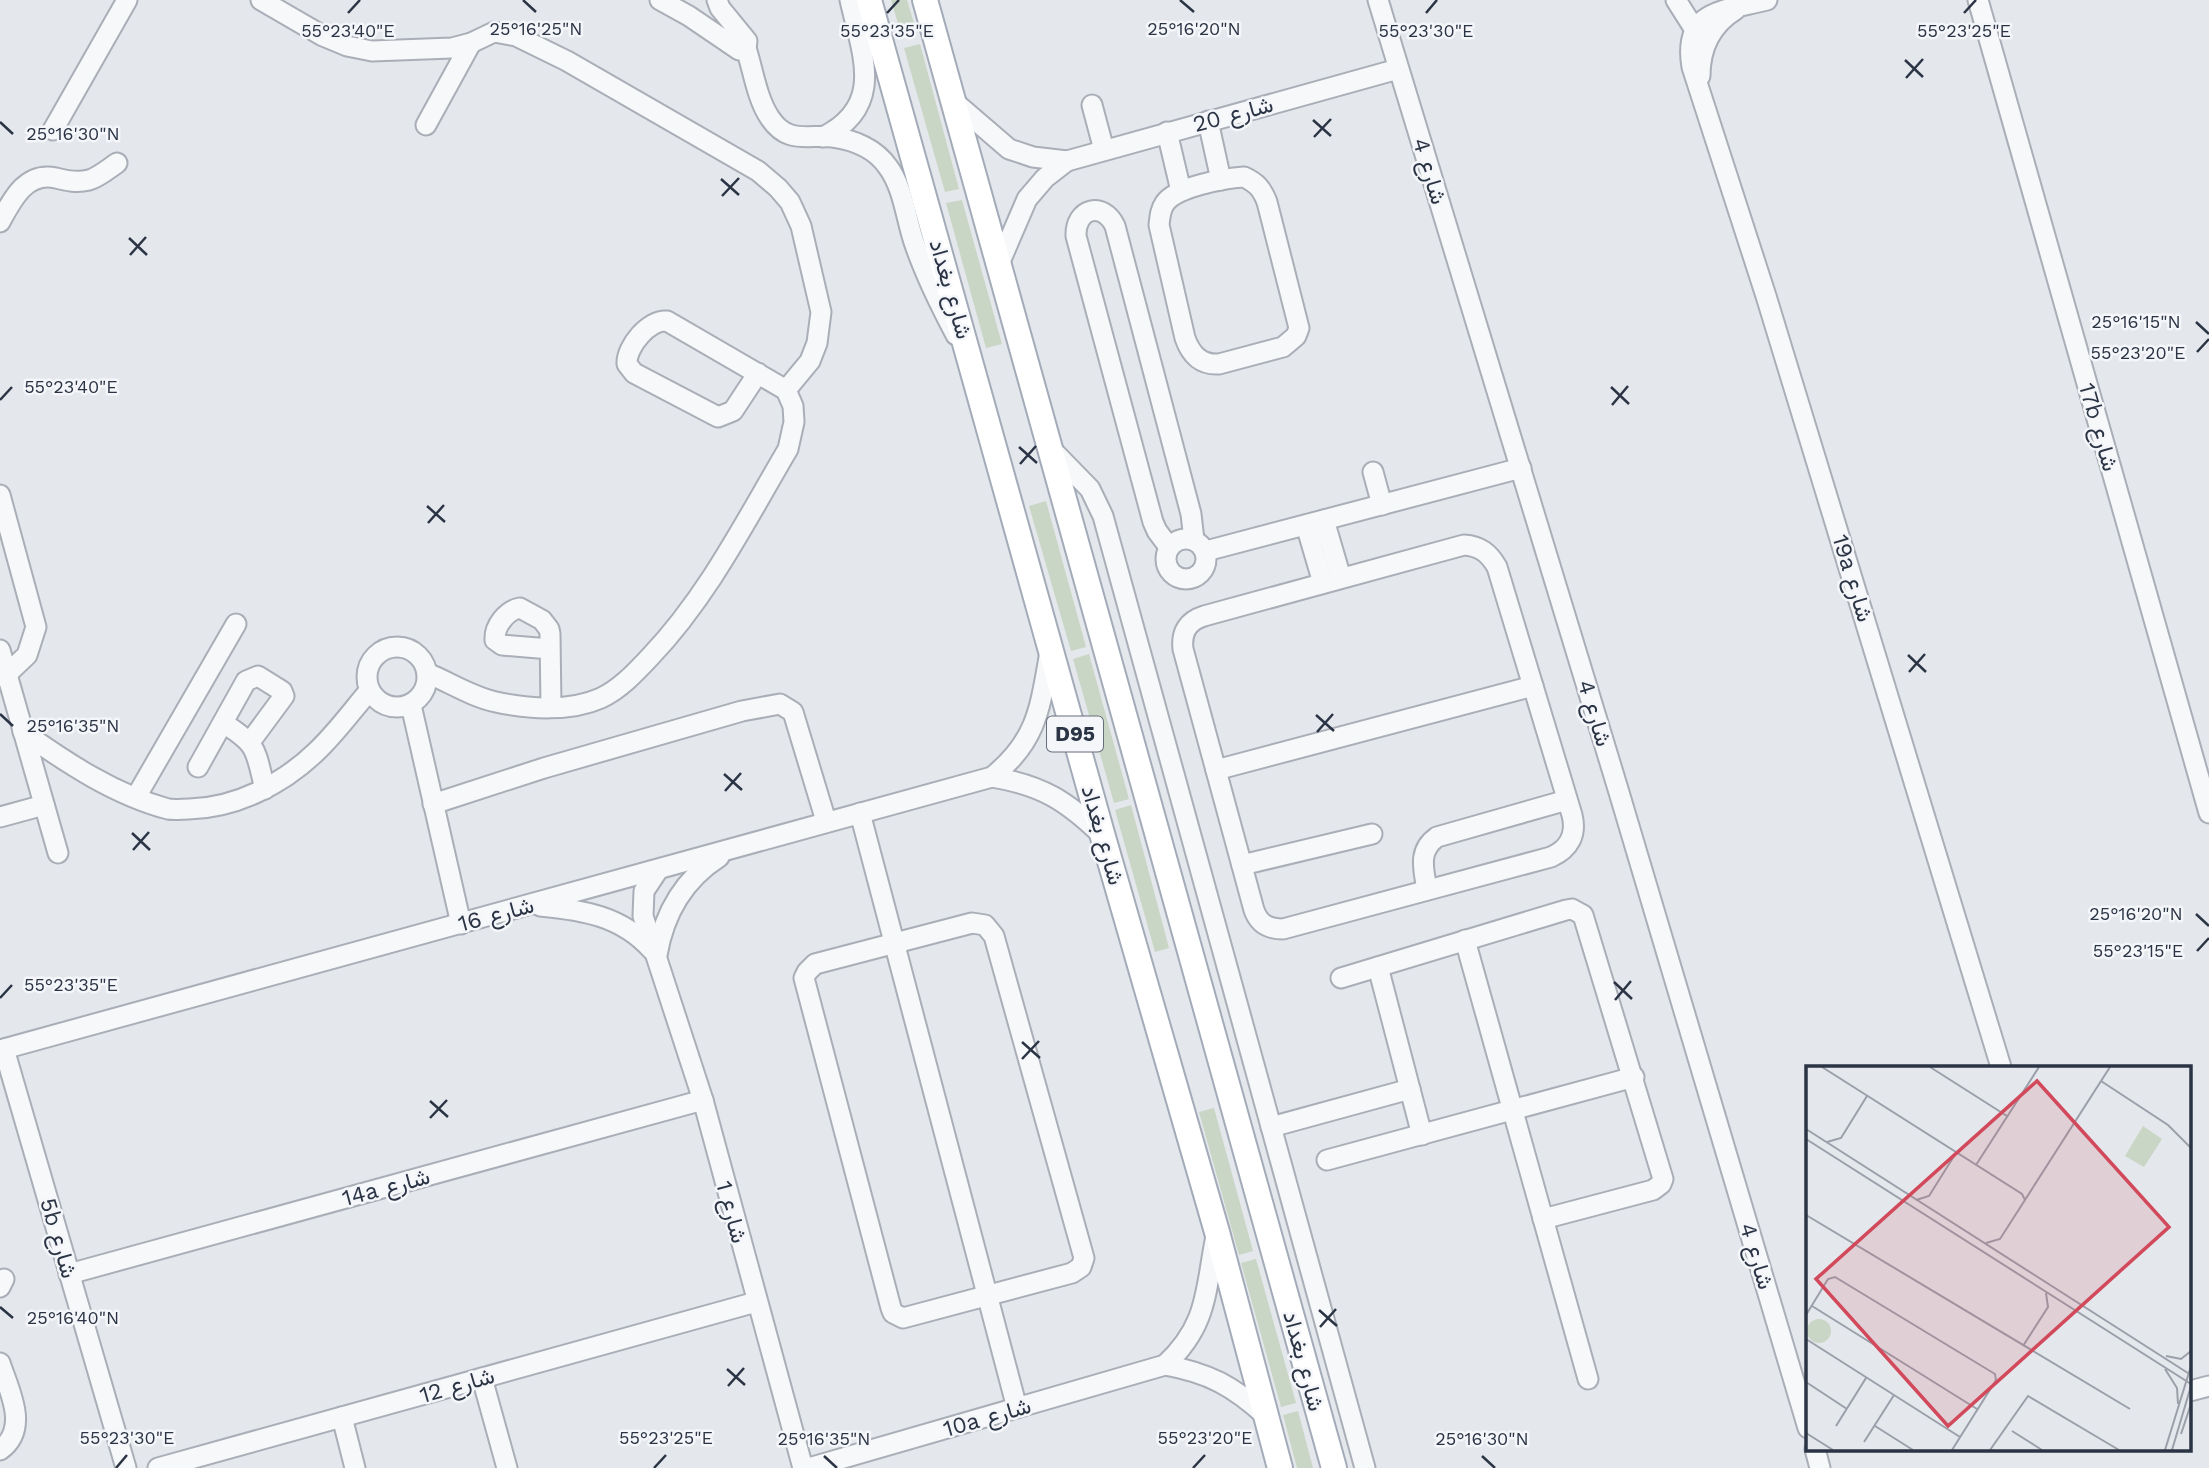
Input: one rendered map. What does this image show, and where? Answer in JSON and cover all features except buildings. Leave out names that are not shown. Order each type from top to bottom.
[{"type":"main road","name":"شارع بغداد","points":[[869,0],[1103,837],[1217,1232],[1280,1468]]},
{"type":"main road","name":"شارع بغداد","points":[[925,0],[1334,1468]]},
{"type":"street","points":[[53,130],[127,0]]},
{"type":"street","points":[[261,0],[323,36],[347,46],[372,51],[438,50],[471,43],[494,33],[505,33],[529,41],[758,171],[790,202],[801,226],[821,312],[817,343],[810,361],[786,390]]},
{"type":"street","points":[[660,0],[739,50],[746,48]]},
{"type":"street","points":[[717,0],[720,8],[747,41],[746,48],[765,109],[774,123],[796,137],[844,139],[865,147],[874,152],[888,167],[897,184],[910,231],[928,279],[944,314],[970,358]]},
{"type":"street","points":[[823,137],[846,122],[858,107],[864,90],[866,68],[850,0]]},
{"type":"street","name":"شارع 4","points":[[1378,0],[1806,1421]]},
{"type":"street","points":[[1675,0],[1695,30],[1713,13],[1768,0]]},
{"type":"street","name":"17b شارع","points":[[1978,0],[2209,813]]},
{"type":"street","points":[[1701,90],[1700,66],[1706,41],[1721,21],[1742,6]]},
{"type":"street","name":"19a شارع","points":[[1695,30],[1690,41],[1690,55],[2001,1066]]},
{"type":"street","points":[[426,125],[471,43]]},
{"type":"street","name":"شارع 20","points":[[999,264],[1027,199],[1045,178],[1068,161],[1398,69]]},
{"type":"street","name":"شارع 20","points":[[953,100],[1009,149],[1033,158],[1068,161]]},
{"type":"street","points":[[1092,106],[1104,150]]},
{"type":"street","points":[[1208,121],[1221,180]]},
{"type":"street","points":[[1167,132],[1181,191]]},
{"type":"street","points":[[0,222],[17,192],[34,180],[54,177],[71,182],[88,180],[117,163]]},
{"type":"street","points":[[1244,177],[1255,182],[1263,191],[1298,320],[1296,337],[1283,347],[1219,365],[1209,365],[1197,359],[1189,348],[1159,225],[1164,204],[1172,196],[1221,180],[1244,177]]},
{"type":"street","points":[[1169,547],[1153,522],[1076,236],[1079,219],[1086,213],[1104,212],[1115,226],[1191,514],[1200,546],[1207,561],[1198,576],[1189,580],[1180,578],[1167,566],[1166,556],[1169,547],[1185,538],[1200,546],[1315,523],[1521,468]]},
{"type":"street","points":[[427,673],[493,702],[524,707],[551,707],[598,699],[612,692],[639,669],[671,635],[698,600],[788,449],[794,422],[793,406],[786,390],[758,373],[667,321],[662,320],[649,326],[627,358],[634,373],[718,417],[733,411],[758,373]]},
{"type":"street","points":[[1050,448],[1090,489],[1103,516],[1364,1468]]},
{"type":"street","points":[[1373,472],[1382,505]]},
{"type":"street","points":[[0,495],[36,627],[27,655],[4,675]]},
{"type":"street","points":[[1315,523],[1332,580]]},
{"type":"street","points":[[1464,545],[1479,548],[1497,567],[1533,686],[1574,824],[1571,842],[1559,854],[1283,929],[1266,927],[1256,917],[1184,649],[1183,635],[1197,618],[1464,545]]},
{"type":"street","points":[[136,797],[236,624]]},
{"type":"street","points":[[400,647],[413,651],[422,661],[427,673],[421,697],[411,705],[392,708],[383,705],[369,691],[366,679],[368,666],[376,655],[387,648],[400,647]]},
{"type":"street","name":"شارع 16","points":[[992,778],[1016,755],[1034,727],[1051,648]]},
{"type":"street","points":[[550,649],[551,707]]},
{"type":"street","points":[[0,650],[4,675],[58,853]]},
{"type":"street","points":[[198,767],[250,678],[258,676],[282,691],[283,701],[250,742]]},
{"type":"street","points":[[1216,770],[1533,686]]},
{"type":"street","points":[[23,733],[57,757],[136,797],[170,810],[202,809],[234,802],[265,789],[292,772],[317,751],[369,691]]},
{"type":"street","points":[[433,804],[728,714],[780,704],[793,712],[826,821]]},
{"type":"street","points":[[411,705],[461,924]]},
{"type":"street","points":[[223,723],[250,742],[255,750],[265,789]]},
{"type":"street","name":"شارع 16","points":[[2,1049],[658,870],[826,821],[992,778],[1023,782],[1045,792],[1066,805],[1103,837]]},
{"type":"street","points":[[1427,890],[1422,860],[1427,845],[1437,837],[1567,800]]},
{"type":"street","points":[[0,817],[44,805]]},
{"type":"street","points":[[860,813],[1017,1408]]},
{"type":"street","points":[[1242,865],[1372,834]]},
{"type":"street","points":[[657,957],[664,925],[678,897],[698,873],[730,849]]},
{"type":"street","name":"شارع 1","points":[[658,870],[644,891],[643,916],[703,1100],[803,1468]]},
{"type":"street","name":"شارع 1","points":[[528,905],[578,910],[608,918],[635,934],[657,957]]},
{"type":"street","points":[[1341,978],[1566,910],[1572,909],[1583,915],[1663,1174],[1661,1184],[1653,1190],[1543,1219]]},
{"type":"street","points":[[972,923],[985,925],[990,930],[1083,1253],[1083,1263],[1077,1271],[908,1318],[902,1318],[893,1312],[805,985],[807,972],[816,964],[894,943],[972,923]]},
{"type":"street","points":[[1465,940],[1588,1379]]},
{"type":"street","points":[[1378,967],[1422,1135]]},
{"type":"street","name":"5b شارع","points":[[2,1049],[126,1468]]},
{"type":"street","points":[[1327,1160],[1634,1077]]},
{"type":"street","points":[[1271,1127],[1410,1089]]},
{"type":"street","name":"14a شارع","points":[[69,1274],[703,1100]]},
{"type":"street","points":[[1217,1232],[1205,1304],[1198,1323],[1189,1339],[1165,1365],[1209,1376],[1230,1386],[1266,1416]]},
{"type":"street","name":"شارع 12","points":[[158,1468],[756,1302]]},
{"type":"street","name":"10a شارع","points":[[810,1468],[1165,1365]]},
{"type":"street","points":[[0,1450],[9,1444],[16,1423],[15,1409],[2,1373]]},
{"type":"street","points":[[482,1378],[506,1468]]},
{"type":"street","points":[[2192,1390],[2209,1386]]},
{"type":"street","points":[[342,1417],[355,1468]]},
{"type":"street","points":[[1815,1450],[1820,1468]]},
{"type":"green space","points":[[891,0],[907,0],[917,33],[902,37]]},
{"type":"green space","points":[[920,44],[959,189],[945,192],[904,48]]},
{"type":"green space","points":[[962,200],[1002,344],[986,348],[946,203]]},
{"type":"green space","points":[[1046,501],[1086,647],[1071,651],[1029,506]]},
{"type":"green space","points":[[1089,654],[1129,799],[1114,803],[1073,659]]},
{"type":"green space","points":[[1131,805],[1169,948],[1155,952],[1115,810]]},
{"type":"green space","points":[[1214,1108],[1253,1251],[1239,1255],[1199,1112]]},
{"type":"green space","points":[[1256,1259],[1296,1403],[1281,1407],[1241,1263]]},
{"type":"green space","points":[[1298,1411],[1313,1468],[1297,1468],[1283,1415]]}]
